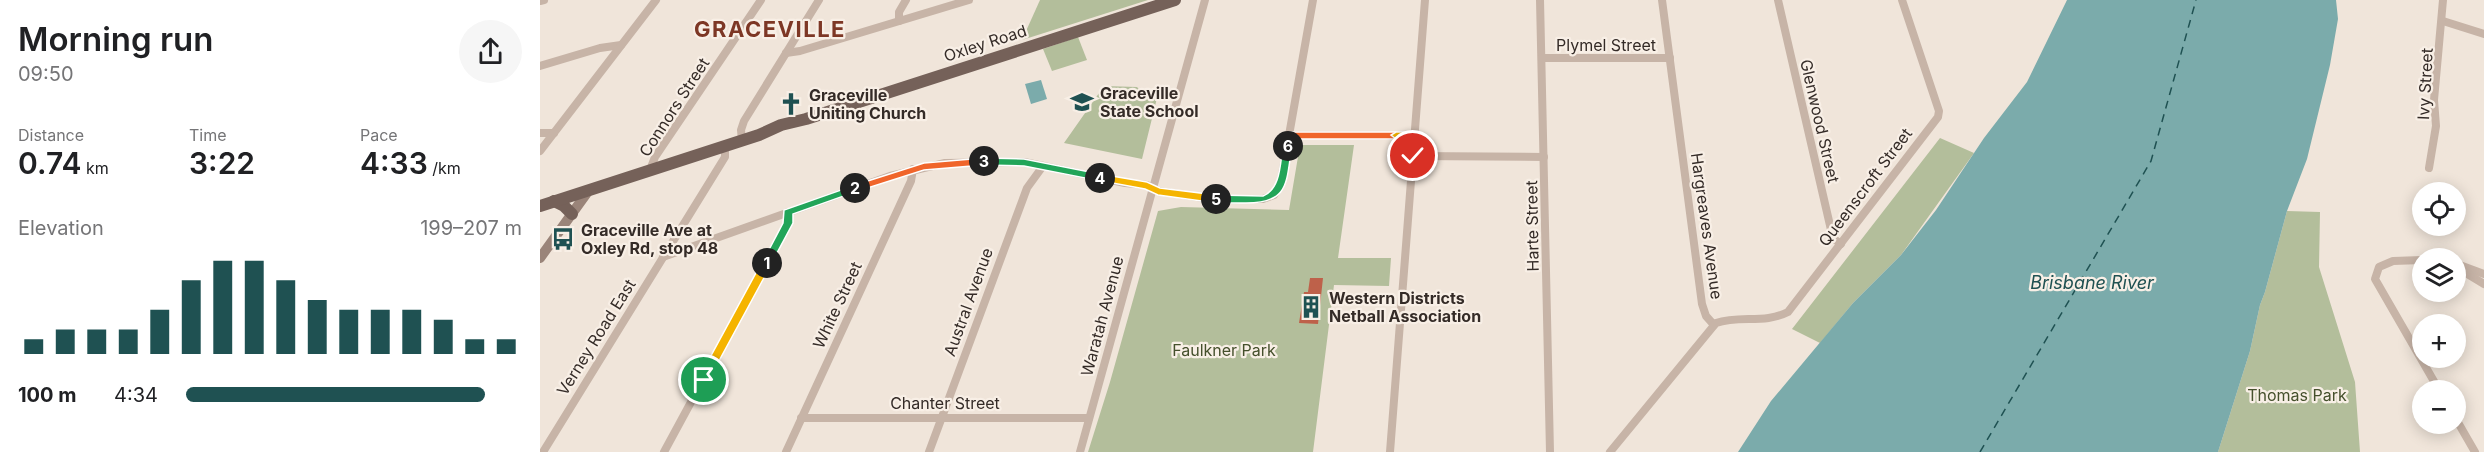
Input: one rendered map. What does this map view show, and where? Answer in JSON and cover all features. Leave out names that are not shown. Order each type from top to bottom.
[{"type":"main road","name":"Oxley Road","points":[[540,206],[742,140],[774,133],[806,119],[1175,0]]},
{"type":"main road","points":[[540,258],[589,190]]},
{"type":"main road","points":[[554,201],[564,206],[572,214]]},
{"type":"street","points":[[540,151],[656,0]]},
{"type":"street","name":"Connors Street","points":[[650,170],[655,156],[761,0]]},
{"type":"street","points":[[742,140],[742,125],[819,0]]},
{"type":"street","points":[[899,21],[899,12],[906,0]]},
{"type":"street","points":[[786,53],[800,51],[969,0]]},
{"type":"street","name":"Waratah Avenue","points":[[1080,452],[1205,0]]},
{"type":"street","points":[[663,257],[912,169],[972,161],[1015,161],[1202,198],[1267,198],[1280,189],[1313,0]]},
{"type":"street","points":[[1390,452],[1425,0]]},
{"type":"street","name":"Harte Street","points":[[1540,0],[1550,452]]},
{"type":"street","name":"Hargreaves Avenue","points":[[1662,0],[1702,304],[1707,318],[1714,325]]},
{"type":"street","name":"Glenwood Street","points":[[1778,0],[1832,234],[1834,239],[1841,244]]},
{"type":"street","name":"Queenscroft Street","points":[[1714,325],[1729,319],[1774,318],[1785,315],[1939,115],[1902,0]]},
{"type":"street","name":"Ivy Street","points":[[2428,168],[2436,126],[2434,100],[2443,0]]},
{"type":"street","points":[[2442,21],[2484,34]]},
{"type":"street","points":[[540,66],[600,48],[621,45]]},
{"type":"street","name":"Plymel Street","points":[[1542,58],[1670,58]]},
{"type":"street","points":[[540,134],[554,132]]},
{"type":"street","points":[[1290,135],[1414,135]]},
{"type":"street","name":"Verney Road East","points":[[543,452],[725,157],[725,146]]},
{"type":"street","points":[[1413,156],[1544,157]]},
{"type":"street","name":"Austral Avenue","points":[[929,452],[1027,188],[1042,166]]},
{"type":"street","name":"White Street","points":[[786,452],[907,191],[912,178],[912,169]]},
{"type":"street","points":[[664,452],[787,225],[788,212]]},
{"type":"street","points":[[2412,260],[2393,261],[2379,267],[2375,279],[2433,380]]},
{"type":"street","points":[[2466,268],[2484,274]]},
{"type":"street","points":[[2466,272],[2484,284]]},
{"type":"street","points":[[1610,452],[1714,325]]},
{"type":"street","name":"Chanter Street","points":[[801,418],[1089,418]]},
{"type":"street","points":[[2465,434],[2475,452]]},
{"type":"green space","points":[[1040,0],[1148,0],[1022,40]]},
{"type":"green space","points":[[1078,37],[1087,60],[1052,71],[1043,49]]},
{"type":"green space","points":[[1104,86],[1137,87],[1143,94],[1157,98],[1142,159],[1064,143]]},
{"type":"green space","points":[[1940,138],[1974,153],[1901,255],[1853,303],[1820,343],[1792,329]]},
{"type":"green space","name":"Faulkner Park","points":[[1300,145],[1354,145],[1338,258],[1391,258],[1389,286],[1334,285],[1313,452],[1088,452],[1158,211],[1181,207],[1289,210]]},
{"type":"green space","name":"Thomas Park","points":[[2287,211],[2320,212],[2319,267],[2355,382],[2360,452],[2218,452],[2250,351],[2260,305]]},
{"type":"water","name":"Brisbane River","points":[[2067,0],[2336,0],[2338,19],[2330,65],[2307,159],[2287,211],[2260,305],[2250,351],[2218,452],[1738,452],[1771,401],[1853,303],[1901,255],[1936,210],[1984,138],[2027,82]]},
{"type":"water","points":[[1041,80],[1047,99],[1031,104],[1025,84]]},
{"type":"building","name":"Western Districts Netball Association","points":[[1310,278],[1323,278],[1318,324],[1299,323],[1304,292],[1308,292]]},
{"type":"ferry route","points":[[1980,452],[2151,161],[2196,0]]},
{"type":"place","name":"Graceville State School","points":[[1082,102]]},
{"type":"place","name":"Graceville Uniting Church","points":[[791,104]]},
{"type":"place","name":"Graceville Ave at Oxley Rd, stop 48","points":[[563,239]]},
{"type":"place","name":"Western Districts Netball Association","points":[[1311,307]]},
{"type":"district","name":"GRACEVILLE","points":[[770,29]]},
{"type":"route","points":[[704,380],[787,225],[788,212],[901,172],[945,163],[1015,161],[1125,183],[1147,185],[1158,191],[1202,198],[1260,199],[1271,197],[1280,189],[1290,135],[1414,135],[1413,156]]}]
